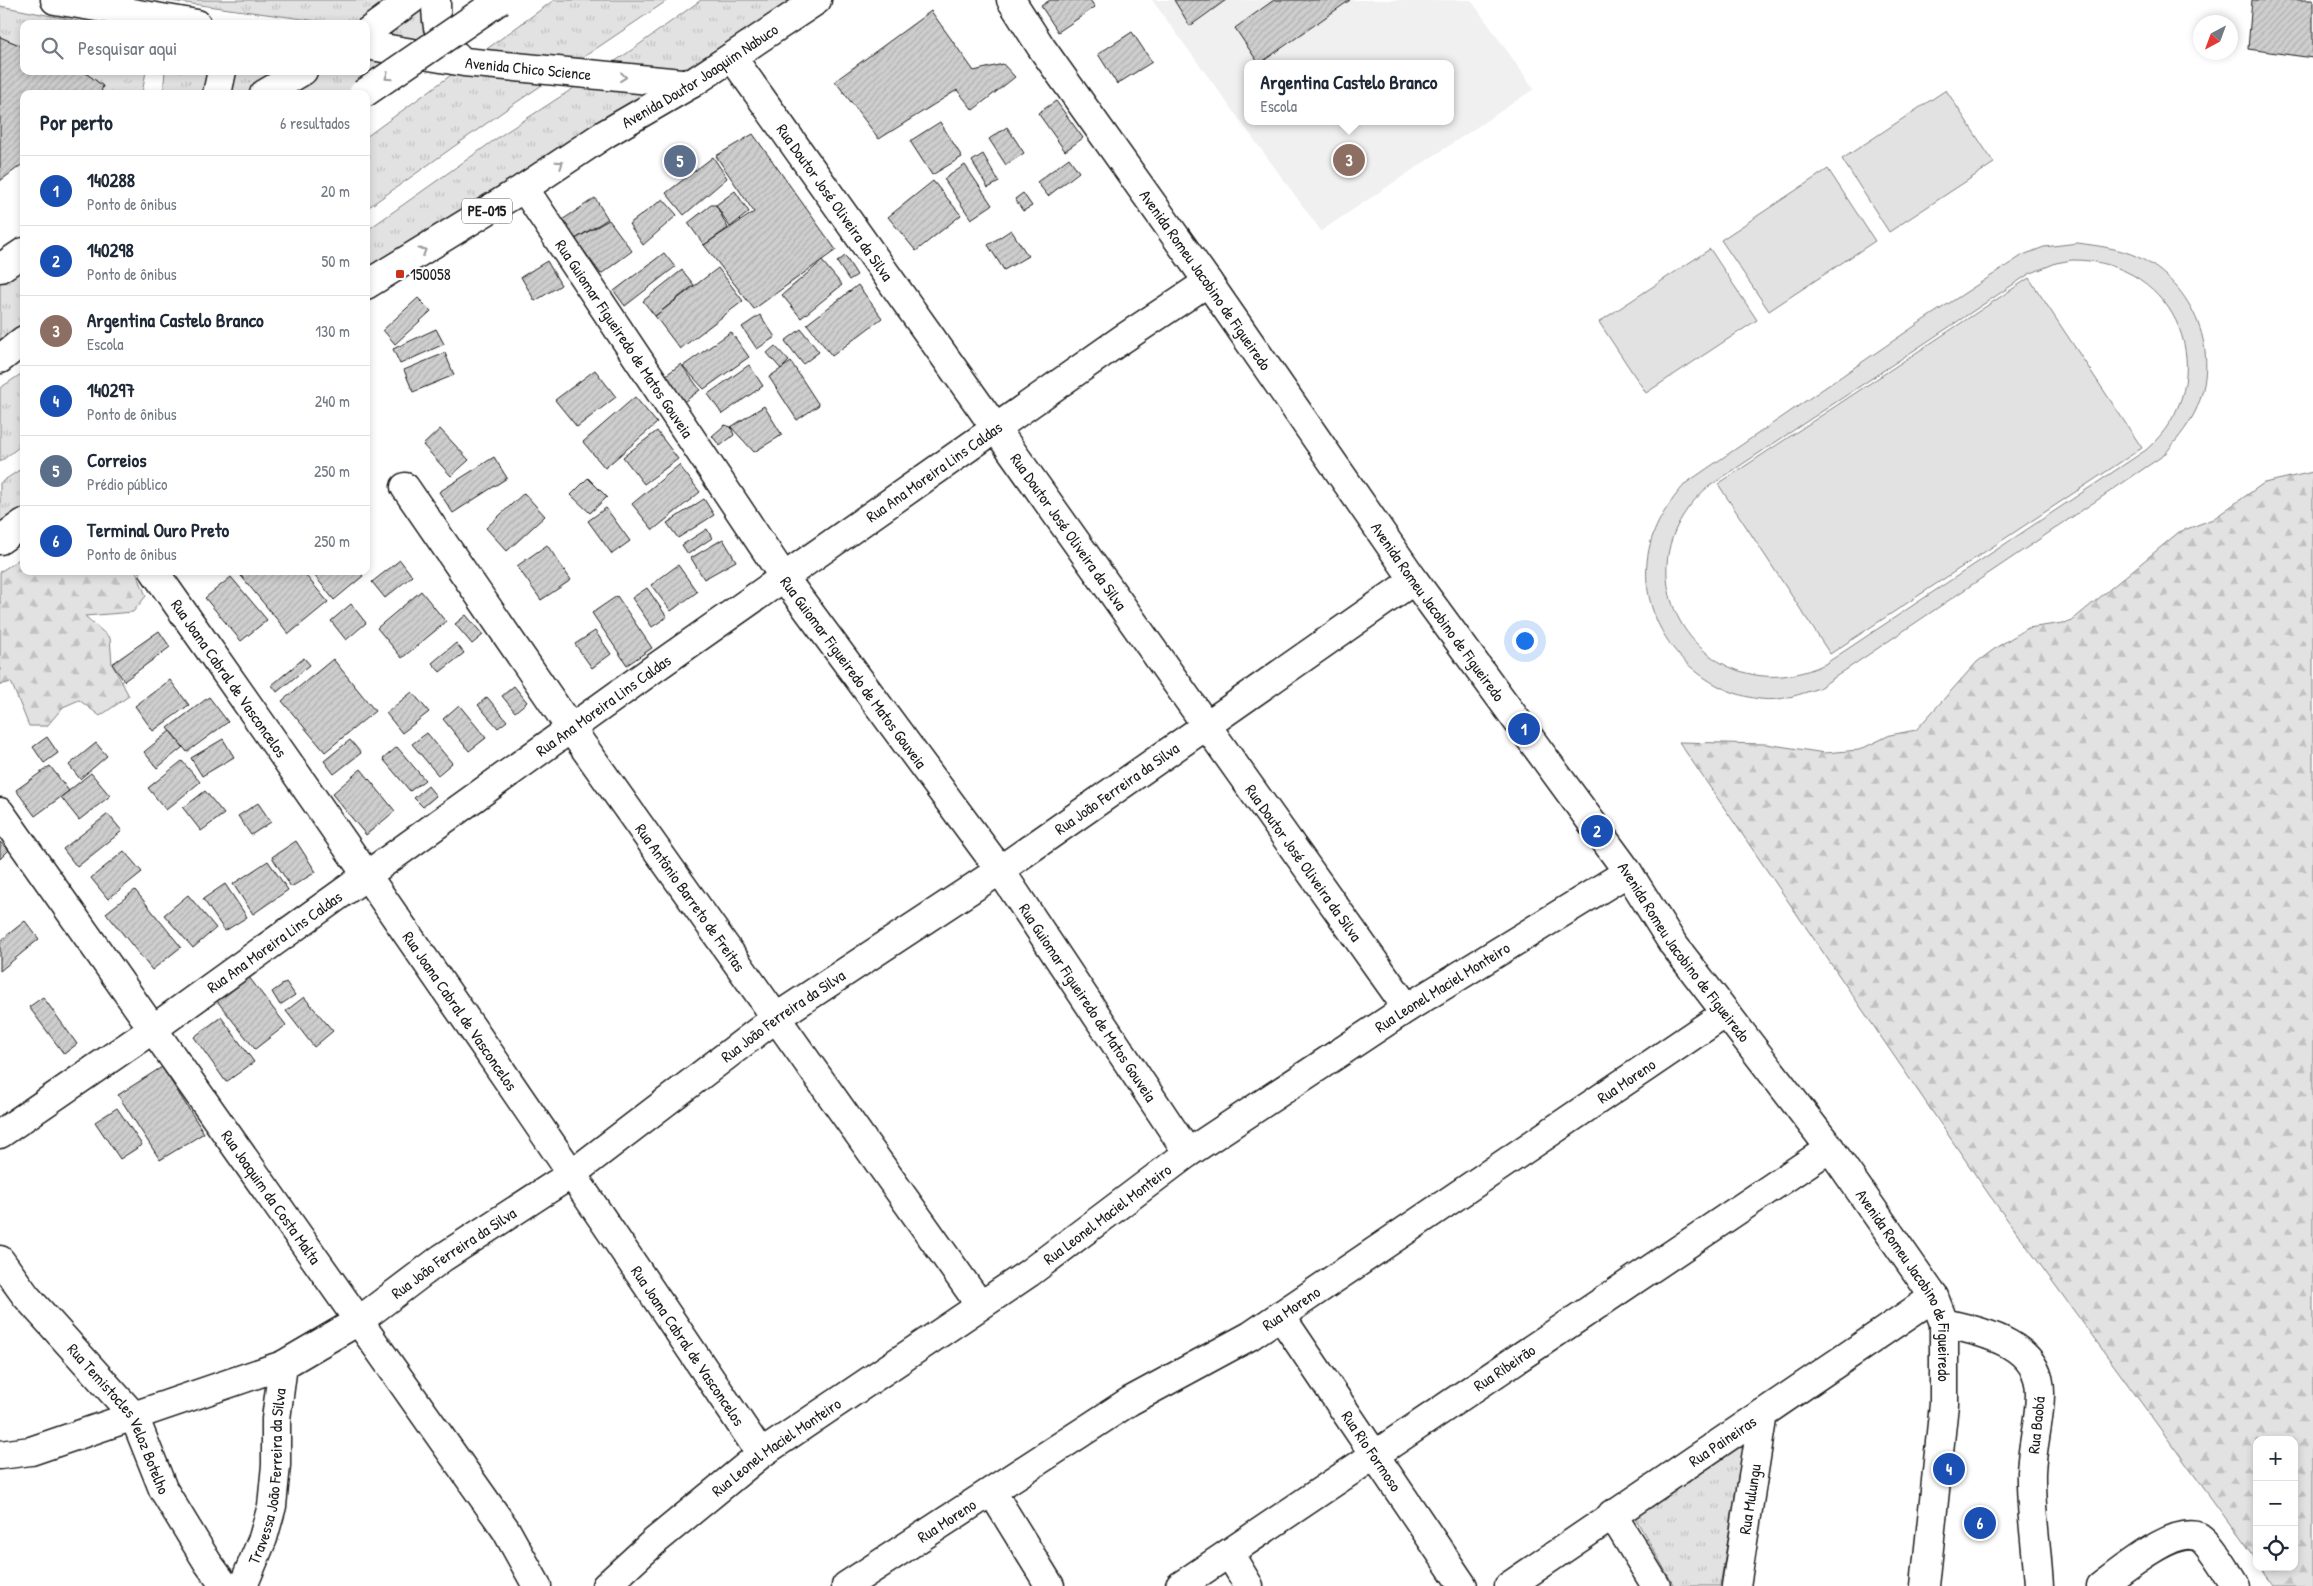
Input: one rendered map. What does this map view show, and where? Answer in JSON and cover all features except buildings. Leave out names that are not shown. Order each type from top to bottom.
[{"type":"main road","points":[[55,0],[172,20]]},
{"type":"main road","points":[[370,30],[411,0]]},
{"type":"main road","points":[[436,0],[439,36],[446,47],[464,62]]},
{"type":"main road","points":[[370,90],[500,0]]},
{"type":"main road","name":"Avenida Doutor Joaquim Nabuco","points":[[524,188],[605,134],[691,84],[817,0]]},
{"type":"main road","name":"Avenida Romeu Jacobino de Figueiredo","points":[[1011,0],[1041,48],[1208,282],[1414,580],[1628,872],[1673,944],[1830,1148],[1934,1297],[1944,1323],[1944,1404],[1925,1586]]},
{"type":"main road","name":"Avenida Chico Science","points":[[370,46],[464,62],[691,84]]},
{"type":"main road","name":"Rua Doutor José Oliveira da Silva","points":[[732,57],[997,429],[1205,726],[1407,1008]]},
{"type":"main road","points":[[218,90],[221,75]]},
{"type":"main road","points":[[271,90],[296,75]]},
{"type":"main road","name":"PE-015","points":[[370,283],[524,188]]},
{"type":"main road","name":"Rua Guiomar Figueiredo de Matos Gouveia","points":[[524,188],[785,579],[1000,870],[1188,1153]]},
{"type":"main road","points":[[0,268],[20,255]]},
{"type":"main road","name":"Rua Ana Moreira Lins Caldas","points":[[0,1134],[153,1029],[571,729],[1121,340],[1208,282]]},
{"type":"main road","name":"Rua Antônio Barreto de Freitas","points":[[405,487],[571,729],[980,1305]]},
{"type":"main road","points":[[0,540],[20,526]]},
{"type":"main road","name":"Rua Joana Cabral de Vasconcelos","points":[[157,575],[368,875],[573,1173],[761,1454]]},
{"type":"main road","name":"Rua João Ferreira da Silva","points":[[0,1455],[31,1451],[283,1365],[360,1320],[442,1258],[573,1173],[777,1017],[1000,870],[1414,580]]},
{"type":"main road","name":"Rua Joaquim da Costa Malta","points":[[0,812],[360,1320],[506,1530],[537,1586]]},
{"type":"main road","name":"Rua Leonel Maciel Monteiro","points":[[606,1586],[654,1542],[761,1454],[1056,1254],[1188,1153],[1407,1008],[1628,872]]},
{"type":"main road","name":"Rua Moreno","points":[[846,1586],[1130,1401],[1250,1336],[1726,1013]]},
{"type":"main road","name":"Rua Ribeirão","points":[[1180,1586],[1830,1148]]},
{"type":"main road","name":"Rua Temistocles Veloz Botelho","points":[[0,1260],[26,1296],[134,1416],[164,1489],[208,1563],[225,1586]]},
{"type":"main road","name":"Rua Paineiras","points":[[1509,1586],[1612,1514],[1934,1297]]},
{"type":"main road","name":"Rua Rio Formoso","points":[[1280,1315],[1463,1586]]},
{"type":"main road","name":"Rua Baobá","points":[[1944,1323],[1990,1334],[2025,1354],[2035,1370],[2040,1392],[2031,1472],[2039,1586]]},
{"type":"main road","name":"Travessa João Ferreira da Silva","points":[[243,1586],[263,1538],[272,1506],[276,1465],[276,1418],[283,1365]]},
{"type":"main road","name":"Rua Mulungu","points":[[1736,1586],[1763,1412]]},
{"type":"main road","points":[[992,1492],[1050,1586]]},
{"type":"main road","points":[[1612,1514],[1656,1586]]},
{"type":"main road","points":[[2102,1586],[2144,1554],[2162,1543],[2181,1537],[2192,1536],[2204,1540],[2236,1586]]},
{"type":"main road","points":[[1229,1553],[1249,1586]]},
{"type":"shaded area","points":[[1152,0],[1471,0],[1534,89],[1321,231]]},
{"type":"green space","points":[[163,0],[397,0],[368,20],[310,20]]},
{"type":"green space","points":[[414,0],[436,18],[415,54],[370,38],[370,34]]},
{"type":"green space","points":[[554,0],[668,0],[511,106],[370,206],[370,134]]},
{"type":"green space","points":[[701,0],[794,0],[370,269],[370,228],[503,134],[626,54]]},
{"type":"green space","points":[[0,6],[72,20],[20,20],[20,45],[0,37]]},
{"type":"green space","points":[[370,51],[408,57],[359,90],[280,90],[304,75],[370,75]]},
{"type":"green space","points":[[88,75],[145,75],[143,90],[102,90],[103,86]]},
{"type":"green space","points":[[165,75],[212,75],[210,90],[163,90]]},
{"type":"green space","points":[[228,75],[286,75],[261,90],[224,90]]},
{"type":"green space","points":[[1946,90],[1994,163],[1889,232],[1842,159]]},
{"type":"green space","points":[[1828,169],[1875,241],[1769,311],[1721,240]]},
{"type":"green space","points":[[2078,243],[2131,254],[2158,269],[2174,284],[2188,303],[2198,323],[2204,345],[2206,367],[2203,390],[2195,412],[2181,435],[2164,455],[1819,688],[1782,698],[1760,699],[1734,693],[1711,682],[1690,666],[1672,647],[1659,625],[1650,601],[1647,575],[1651,540],[1663,514],[1680,490],[1686,483],[1925,319],[2023,255],[2044,247]],"holes":[[[2072,260],[2109,265],[2140,279],[2163,301],[2179,328],[2186,358],[2184,390],[2170,421],[2146,450],[1825,664],[1782,676],[1743,672],[1710,655],[1685,629],[1670,596],[1668,559],[1679,522],[1708,487],[2029,274],[2056,263]]]},
{"type":"green space","points":[[1710,249],[1757,320],[1646,393],[1599,322]]},
{"type":"green space","points":[[20,262],[20,338],[0,354],[0,275]]},
{"type":"green space","points":[[2029,278],[2142,448],[1830,654],[1718,484]]},
{"type":"green space","points":[[20,375],[20,446],[0,462],[0,388]]},
{"type":"green space","points":[[20,470],[20,510],[0,524],[0,483]]},
{"type":"green space","points":[[2313,472],[2313,1586],[2275,1586],[2264,1571],[2298,1571],[2298,1436],[2253,1436],[2253,1556],[1990,1196],[1679,742],[1766,744],[1825,753],[1859,750],[1890,735],[1916,730],[1977,662],[1997,647],[2028,628],[2070,622],[2179,532],[2213,519],[2264,483]]},
{"type":"green space","points":[[20,559],[20,575],[138,575],[146,596],[133,612],[85,616],[110,638],[112,664],[129,696],[100,716],[79,700],[63,707],[47,726],[29,726],[11,682],[0,685],[0,572]]},
{"type":"green space","points":[[1744,1444],[1720,1586],[1674,1586],[1633,1514]]},
{"type":"place","name":"Argentina Castelo Branco","points":[[1349,160]]},
{"type":"place","name":"Correios","points":[[680,161]]},
{"type":"place","name":"150058","points":[[400,274]]},
{"type":"place","name":"140288","points":[[1524,729]]},
{"type":"place","name":"140298","points":[[1597,831]]},
{"type":"place","name":"140297","points":[[1949,1469]]},
{"type":"place","name":"Terminal Ouro Preto","points":[[1980,1523]]}]
